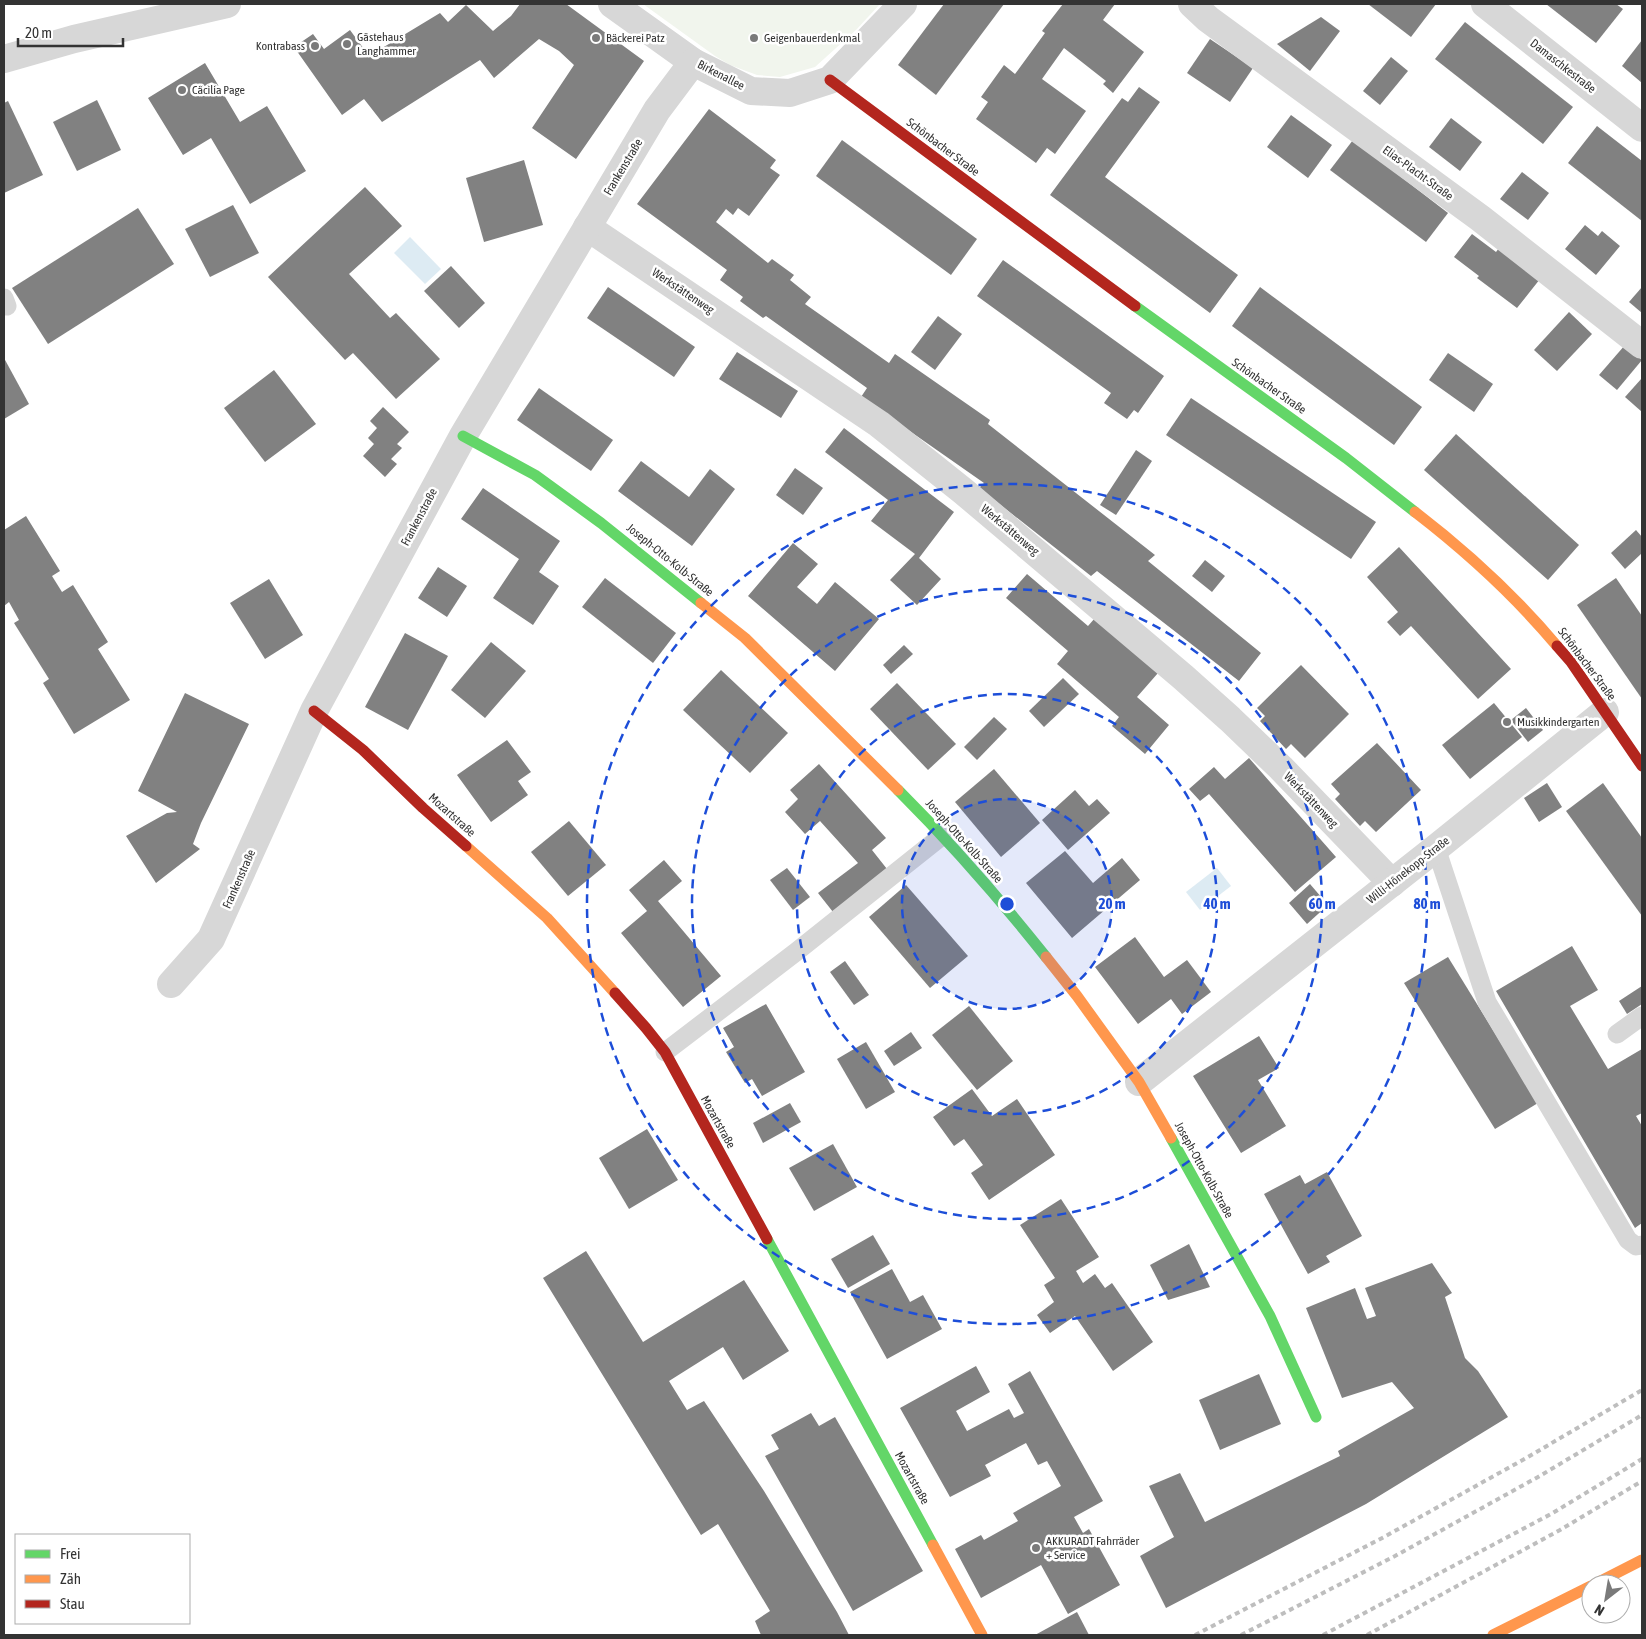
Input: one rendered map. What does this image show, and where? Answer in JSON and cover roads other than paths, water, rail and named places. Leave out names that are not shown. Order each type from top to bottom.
[{"type":"street","points":[[4,59],[74,39],[226,4]]},
{"type":"street","name":"Birkenallee","points":[[612,4],[693,62],[751,91],[790,93],[830,80],[903,4]]},
{"type":"street","name":"Elias-Placht-Straße","points":[[1192,4],[1208,20],[1480,218],[1642,345]]},
{"type":"street","name":"Damaschkestraße","points":[[1485,4],[1642,128]]},
{"type":"street","name":"Frankenstraße","points":[[171,984],[211,939],[314,711],[463,436],[657,110],[693,62]]},
{"type":"street","name":"Schönbacher Straße","points":[[830,80],[1084,270],[1353,463],[1440,531],[1485,570],[1542,628],[1570,662],[1642,766]]},
{"type":"street","name":"Werkstättenweg","points":[[587,227],[879,424],[963,491],[1230,719],[1288,775],[1392,883]]},
{"type":"street","name":"Joseph-Otto-Kolb-Straße","points":[[463,436],[535,475],[601,523],[745,638],[943,835],[1012,914],[1077,996],[1139,1082],[1270,1316],[1316,1416]]},
{"type":"street","name":"Mozartstraße","points":[[314,711],[363,750],[423,808],[546,918],[646,1028],[664,1052],[982,1635]]},
{"type":"street","name":"Willi-Hönekopp-Straße","points":[[1139,1082],[1605,712]]},
{"type":"street","points":[[1614,1574],[1642,1560]]},
{"type":"street","points":[[1493,1635],[1581,1591]]},
{"type":"lane","points":[[664,1052],[796,952],[943,835]]},
{"type":"lane","points":[[1436,848],[1487,1002],[1628,1240],[1636,1246],[1642,1245]]},
{"type":"lane","points":[[1617,1034],[1642,1016]]},
{"type":"railway","points":[[1195,1635],[1384,1537],[1528,1457],[1642,1390]]},
{"type":"railway","points":[[1241,1635],[1395,1556],[1538,1477],[1642,1415]]},
{"type":"railway","points":[[1323,1635],[1551,1514],[1642,1459]]},
{"type":"railway","points":[[1367,1635],[1560,1530],[1642,1481]]},
{"type":"place","name":"Bäckerei Patz","points":[[596,38]]},
{"type":"place","name":"Geigenbauerdenkmal","points":[[754,38]]},
{"type":"place","name":"Gästehaus Langhammer","points":[[347,44]]},
{"type":"place","name":"Kontrabass","points":[[315,46]]},
{"type":"place","name":"Cäcilia Page","points":[[182,90]]},
{"type":"place","name":"Musikkindergarten","points":[[1507,722]]},
{"type":"place","name":"AKKURADT Fahrräder + Service","points":[[1036,1548]]}]
